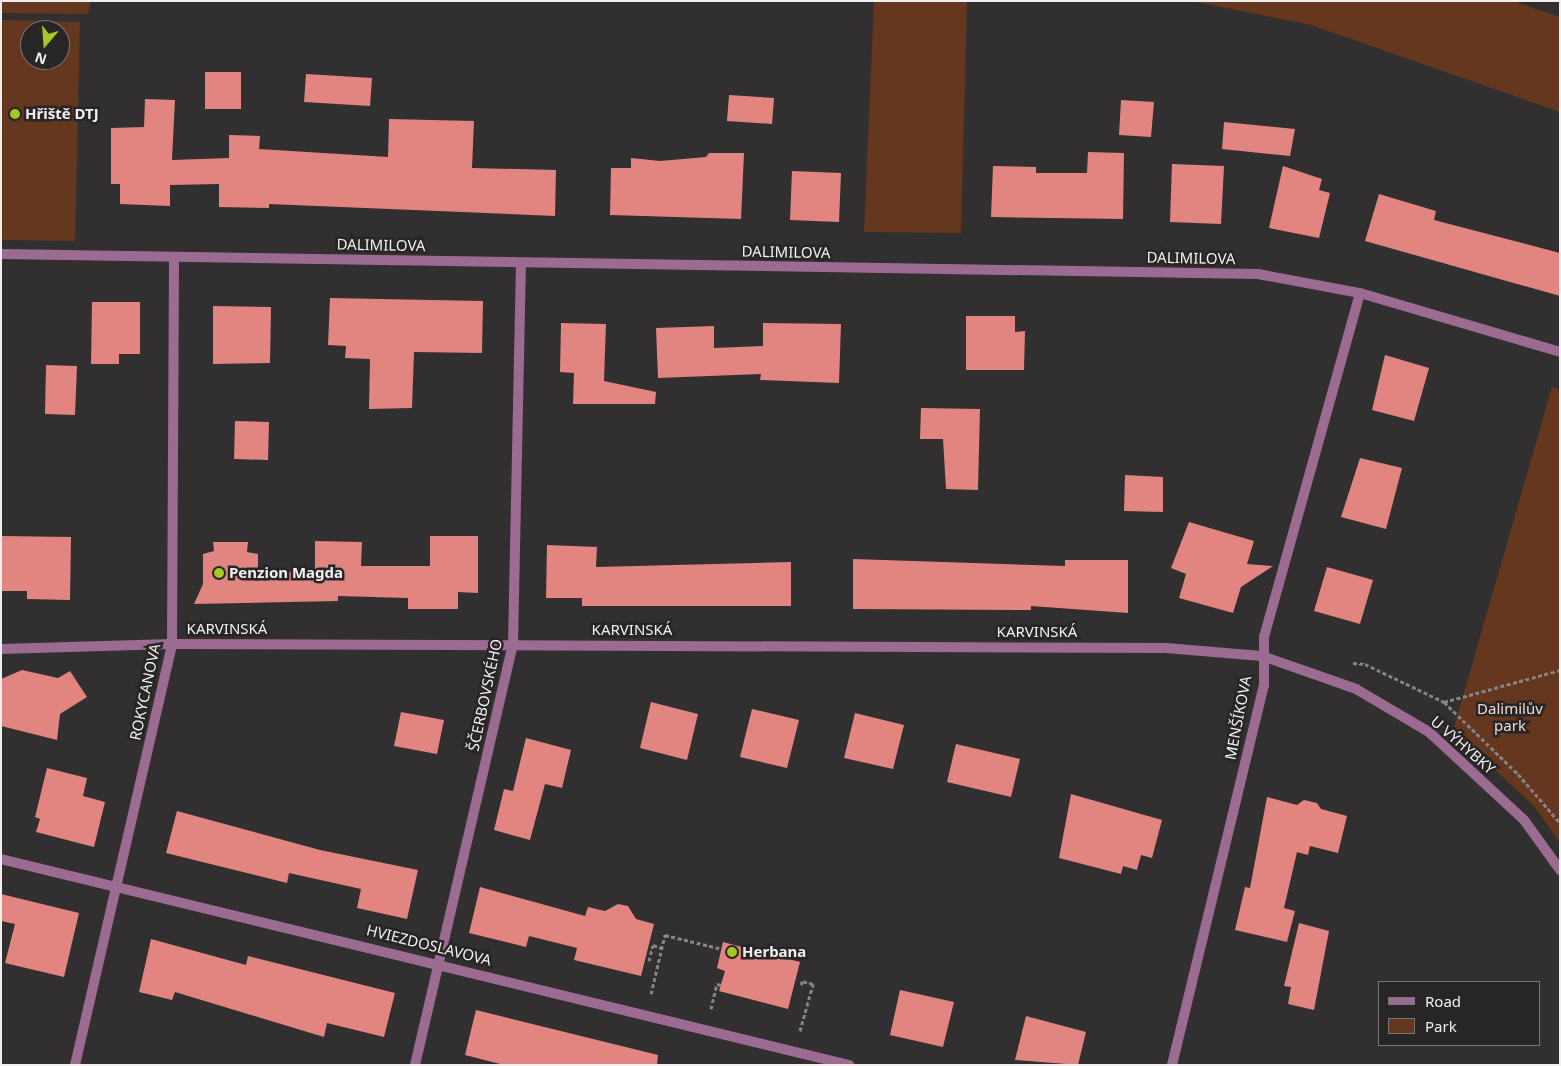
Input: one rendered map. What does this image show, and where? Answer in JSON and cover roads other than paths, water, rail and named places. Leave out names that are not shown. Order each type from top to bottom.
[{"type":"street","name":"DALIMILOVA","points":[[1,254],[1258,274],[1360,293],[1560,352]]},
{"type":"street","name":"ROKYCANOVA","points":[[75,1065],[172,644],[174,257]]},
{"type":"street","name":"ŠČERBOVSKÉHO","points":[[415,1065],[513,644],[521,263]]},
{"type":"street","name":"MENŠÍKOVA","points":[[1172,1065],[1264,686],[1262,656],[1264,637],[1360,293]]},
{"type":"street","name":"KARVINSKÁ","points":[[1,649],[172,644],[513,644],[1166,648],[1262,656]]},
{"type":"street","name":"U VÝHYBKY","points":[[1262,656],[1356,689],[1429,732],[1524,820],[1560,870]]},
{"type":"street","name":"HVIEZDOSLAVOVA","points":[[1,859],[440,962],[848,1065]]},
{"type":"place","name":"Hřiště DTJ","points":[[15,114]]},
{"type":"place","name":"Penzion Magda","points":[[219,573]]},
{"type":"place","name":"Herbana","points":[[732,952]]},
{"type":"park label","name":"Dalimilův park","points":[[1510,716]]}]
